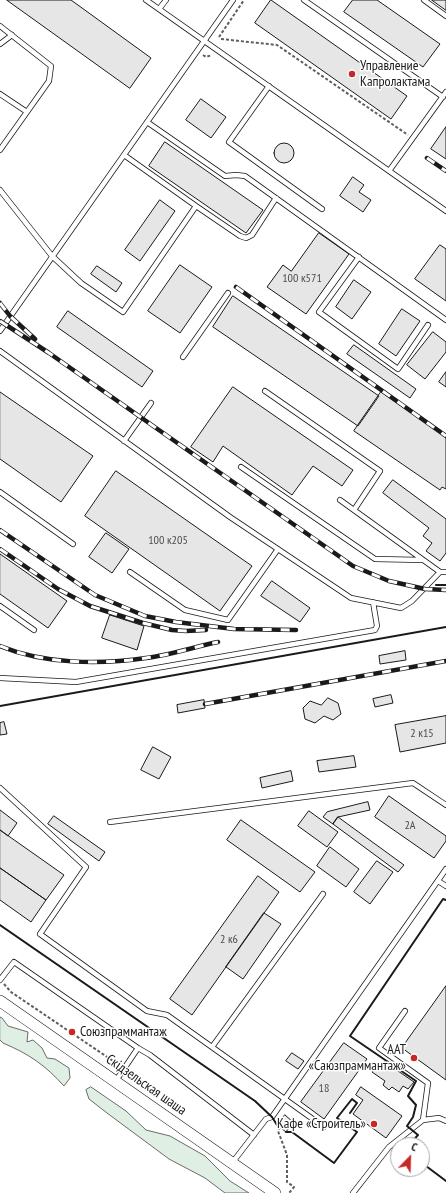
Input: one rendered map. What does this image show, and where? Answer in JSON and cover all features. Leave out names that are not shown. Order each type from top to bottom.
[{"type":"street","name":"Скідзельская шаша","points":[[0,1001],[275,1193]]},
{"type":"lane","points":[[146,0],[446,211]]},
{"type":"lane","points":[[159,9],[166,0]]},
{"type":"lane","points":[[0,331],[233,0]]},
{"type":"lane","points":[[304,0],[443,97]]},
{"type":"lane","points":[[424,0],[446,16]]},
{"type":"lane","points":[[0,26],[51,66],[49,81],[0,150]]},
{"type":"lane","points":[[0,44],[12,35]]},
{"type":"lane","points":[[269,86],[229,142],[322,209]]},
{"type":"lane","points":[[389,171],[446,92]]},
{"type":"lane","points":[[0,94],[27,112]]},
{"type":"lane","points":[[147,122],[225,176],[236,174],[245,176],[446,320]]},
{"type":"lane","points":[[124,155],[240,236],[246,238],[252,235],[276,198]]},
{"type":"lane","points":[[0,190],[52,256],[81,283],[123,312],[196,206]]},
{"type":"lane","points":[[359,258],[319,312],[398,369],[428,325]]},
{"type":"lane","points":[[183,358],[228,292]]},
{"type":"lane","points":[[0,351],[230,517],[351,598],[401,608],[412,601],[440,572]]},
{"type":"lane","points":[[265,391],[380,471],[354,510]]},
{"type":"lane","points":[[124,441],[151,403]]},
{"type":"lane","points":[[241,466],[375,559],[423,560]]},
{"type":"lane","points":[[0,492],[73,544]]},
{"type":"lane","points":[[340,500],[440,572],[446,572]]},
{"type":"lane","points":[[130,572],[185,610],[228,620],[278,549]]},
{"type":"lane","points":[[0,678],[76,682],[375,630],[377,626],[373,602]]},
{"type":"lane","points":[[0,606],[34,630]]},
{"type":"lane","points":[[110,822],[413,783],[446,805]]},
{"type":"lane","points":[[0,788],[86,867],[40,934],[147,1011],[167,1015],[324,1126]]},
{"type":"lane","points":[[232,1163],[266,1119],[272,1117],[446,869]]},
{"type":"lane","points":[[438,881],[446,886]]},
{"type":"lane","points":[[212,1047],[323,894]]},
{"type":"lane","points":[[0,980],[14,962],[150,1055],[254,1135]]},
{"type":"lane","points":[[405,1011],[379,1048],[428,1083],[423,1120]]},
{"type":"lane","points":[[115,1082],[138,1048]]},
{"type":"lane","points":[[353,1193],[389,1147],[423,1120],[439,1118],[446,1121]]},
{"type":"path","points":[[244,0],[220,38],[278,45],[413,138]]},
{"type":"path","points":[[0,980],[11,992],[124,1069]]},
{"type":"path","points":[[280,1127],[278,1131],[287,1155],[287,1182],[294,1187],[289,1193]]},
{"type":"green space","points":[[0,1017],[8,1026],[28,1032],[27,1042],[33,1040],[42,1048],[47,1058],[55,1059],[69,1068],[70,1078],[64,1086],[36,1061],[0,1040]]},
{"type":"green space","points":[[91,1087],[126,1111],[146,1130],[170,1136],[205,1156],[230,1181],[249,1193],[225,1193],[205,1178],[169,1159],[89,1099],[86,1090]]},
{"type":"building","points":[[7,0],[71,0],[151,58],[130,88]]},
{"type":"building","name":"Управление Капролактама","points":[[271,0],[407,96],[391,119],[255,23]]},
{"type":"building","points":[[353,0],[377,0],[440,44],[423,67],[344,12]]},
{"type":"building","points":[[432,0],[446,0],[446,10]]},
{"type":"building","points":[[201,99],[226,117],[211,138],[186,120]]},
{"type":"building","points":[[446,127],[446,159],[431,149]]},
{"type":"building","points":[[165,142],[263,210],[246,233],[149,166]]},
{"type":"building","points":[[280,143],[288,143],[294,149],[294,157],[288,163],[280,163],[274,157],[274,149]]},
{"type":"building","points":[[353,177],[364,185],[359,192],[371,200],[363,212],[340,196]]},
{"type":"building","points":[[160,200],[175,211],[140,261],[125,250]]},
{"type":"building","points":[[319,233],[349,254],[306,314],[267,287],[283,265],[291,271]]},
{"type":"building","points":[[440,245],[446,249],[446,301],[415,279]]},
{"type":"building","points":[[180,265],[212,287],[180,333],[148,311]]},
{"type":"building","points":[[97,266],[122,283],[116,292],[91,274]]},
{"type":"building","points":[[354,280],[371,292],[352,319],[336,307]]},
{"type":"building","points":[[233,296],[379,396],[358,426],[213,327]]},
{"type":"building","points":[[402,309],[420,321],[396,356],[379,344]]},
{"type":"building","points":[[68,311],[153,371],[142,387],[57,327]]},
{"type":"building","points":[[433,332],[446,342],[446,352],[425,379],[407,365]]},
{"type":"building","points":[[354,345],[416,389],[410,398],[347,354]]},
{"type":"building","points":[[446,372],[446,387],[439,382]]},
{"type":"building","points":[[233,387],[353,470],[342,486],[313,466],[292,495],[223,446],[213,462],[191,447]]},
{"type":"building","points":[[0,392],[93,456],[61,502],[0,459]]},
{"type":"building","points":[[381,392],[446,437],[446,489],[442,487],[440,490],[354,431]]},
{"type":"building","points":[[116,471],[252,566],[220,611],[85,516]]},
{"type":"building","points":[[393,480],[446,519],[446,553],[440,561],[426,551],[432,543],[423,536],[429,528],[383,493]]},
{"type":"building","points":[[106,533],[129,549],[112,573],[89,557]]},
{"type":"building","points":[[0,554],[67,601],[48,628],[0,594]]},
{"type":"building","points":[[272,581],[310,608],[300,622],[261,596]]},
{"type":"building","points":[[110,615],[144,626],[137,650],[102,638]]},
{"type":"building","points":[[405,651],[406,660],[380,664],[379,656]]},
{"type":"building","points":[[391,695],[393,703],[375,707],[373,699]]},
{"type":"building","points":[[328,698],[338,703],[341,714],[333,720],[324,716],[315,723],[305,719],[303,708],[310,701],[321,705]]},
{"type":"building","points":[[204,700],[205,708],[178,713],[177,705]]},
{"type":"building","points":[[446,716],[446,743],[400,752],[395,725]]},
{"type":"building","points":[[4,722],[7,734],[0,735],[0,723]]},
{"type":"building","points":[[153,747],[171,757],[159,779],[141,770]]},
{"type":"building","points":[[354,756],[356,767],[319,772],[317,761]]},
{"type":"building","points":[[291,771],[293,781],[262,788],[260,778]]},
{"type":"building","points":[[389,796],[446,836],[446,841],[434,858],[375,817]]},
{"type":"building","points":[[368,802],[370,810],[338,817],[333,824],[323,817],[327,812]]},
{"type":"building","points":[[0,810],[17,823],[8,836],[0,830]]},
{"type":"building","points":[[309,811],[338,832],[327,847],[298,826]]},
{"type":"building","points":[[54,816],[105,852],[99,861],[48,824]]},
{"type":"building","points":[[338,817],[404,865],[398,872],[333,824]]},
{"type":"building","points":[[241,820],[315,872],[300,892],[227,840]]},
{"type":"building","points":[[0,830],[64,875],[46,900],[0,868]]},
{"type":"building","points":[[330,847],[359,869],[346,887],[317,866]]},
{"type":"building","points":[[377,861],[393,872],[370,904],[354,892]]},
{"type":"building","points":[[0,868],[46,900],[31,922],[0,900]]},
{"type":"building","points":[[258,876],[279,892],[192,1015],[170,999]]},
{"type":"building","points":[[264,913],[281,924],[243,979],[226,967]]},
{"type":"building","points":[[446,986],[446,1080],[402,1048]]},
{"type":"building","points":[[344,1043],[367,1059],[324,1119],[301,1102]]},
{"type":"building","points":[[292,1053],[304,1061],[298,1069],[286,1061]]},
{"type":"building","points":[[385,1062],[414,1082],[408,1089],[403,1086],[399,1092],[392,1087],[389,1090],[383,1085],[385,1081],[372,1072],[378,1064],[382,1067]]},
{"type":"building","points":[[361,1087],[402,1116],[386,1138],[353,1114],[363,1100],[356,1095]]},
{"type":"building","points":[[285,1115],[293,1122],[286,1132],[277,1125]]},
{"type":"railway","points":[[427,158],[446,171]]},
{"type":"railway","points":[[236,287],[446,436]]},
{"type":"railway","points":[[0,303],[10,316],[35,339]]},
{"type":"railway","points":[[0,321],[49,353],[353,566],[389,581],[425,589],[446,590]]},
{"type":"railway","points":[[0,530],[95,595],[145,616],[176,622],[234,629],[296,630]]},
{"type":"railway","points":[[0,549],[58,589],[90,606],[143,623],[172,630],[206,630]]},
{"type":"railway","points":[[0,646],[17,652],[53,660],[110,662],[155,657],[218,642]]},
{"type":"railway","points":[[205,704],[446,661]]},
{"type":"wall","points":[[436,585],[446,585]]},
{"type":"wall","points":[[0,706],[446,627]]},
{"type":"wall","points":[[416,1137],[418,1135],[407,1126],[413,1117],[416,1105],[408,1096],[416,1081],[350,1036],[443,899],[446,900]]},
{"type":"wall","points":[[0,925],[255,1101],[272,1117],[277,1125]]},
{"type":"wall","points":[[286,1132],[292,1132],[334,1163],[357,1132],[337,1118],[352,1099],[357,1103],[350,1113]]},
{"type":"wall","points":[[430,1169],[446,1181]]},
{"type":"place","name":"Управление Капролактама","points":[[352,74]]},
{"type":"place","name":"Союзпраммантаж","points":[[72,1032]]},
{"type":"place","name":"ААТ «Саюзпраммантаж»","points":[[414,1058]]},
{"type":"place","name":"Кафе «Строитель»","points":[[374,1124]]}]
